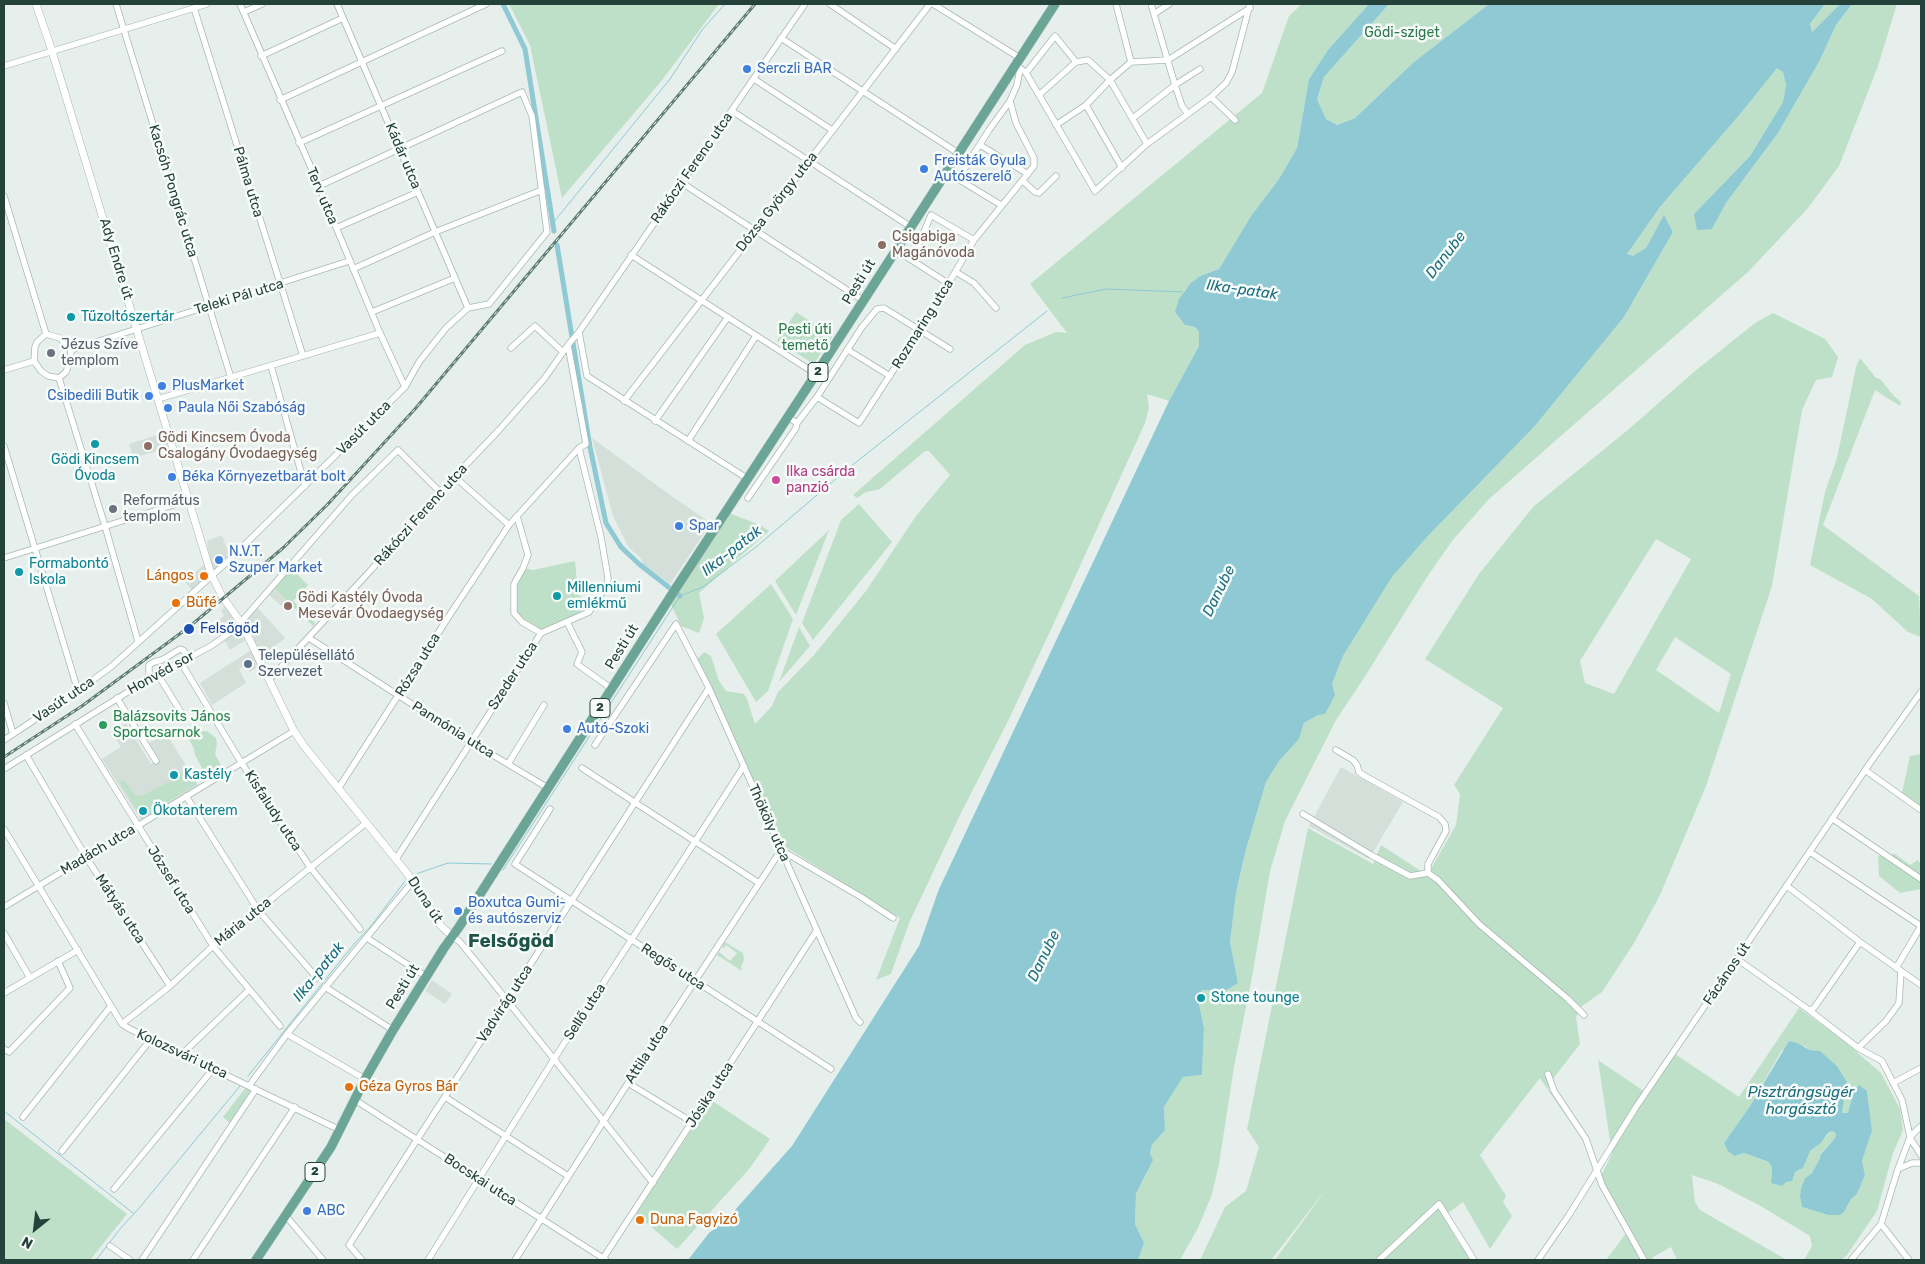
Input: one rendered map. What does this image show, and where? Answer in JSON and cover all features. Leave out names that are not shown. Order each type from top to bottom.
[{"type":"main road","name":"Pesti út","points":[[256,1260],[312,1177],[340,1130],[365,1079],[393,1030],[452,936],[460,927],[673,592],[864,301],[958,153],[1020,66],[1055,4]]},
{"type":"street","name":"Ady Endre út","points":[[36,4],[52,50],[212,574],[224,598]]},
{"type":"street","name":"Kacsóh Pongrác utca","points":[[116,4],[232,378]]},
{"type":"street","points":[[4,66],[207,4]]},
{"type":"street","name":"Terv utca","points":[[240,4],[280,100],[319,186],[349,262],[405,387]]},
{"type":"street","points":[[244,12],[262,4]]},
{"type":"street","name":"Kádár utca","points":[[337,4],[468,308]]},
{"type":"street","points":[[280,100],[486,4]]},
{"type":"street","name":"Rákóczi Ferenc utca","points":[[269,680],[544,379],[579,332],[805,4]]},
{"type":"street","points":[[830,4],[896,49]]},
{"type":"street","points":[[932,4],[1020,66],[1095,190],[1147,144],[1211,97],[1226,83],[1232,72],[1250,6]]},
{"type":"street","name":"Dózsa György utca","points":[[624,401],[862,91],[932,4]]},
{"type":"street","points":[[1116,4],[1131,62]]},
{"type":"street","points":[[1151,4],[1182,106],[1188,114]]},
{"type":"street","points":[[1154,14],[1169,4]]},
{"type":"street","points":[[1056,125],[1086,105],[1131,62],[1168,60],[1250,6]]},
{"type":"street","name":"Pálma utca","points":[[194,8],[303,356]]},
{"type":"street","points":[[261,56],[343,18]]},
{"type":"street","points":[[1000,205],[958,179],[1010,101],[1017,85],[1020,66],[1055,36],[1076,62]]},
{"type":"street","points":[[781,38],[958,153]]},
{"type":"street","points":[[299,142],[502,51]]},
{"type":"street","points":[[1039,95],[1076,62],[1088,60],[1110,80],[1147,144]]},
{"type":"street","points":[[1133,118],[1175,85],[1200,69]]},
{"type":"street","points":[[754,79],[832,130]]},
{"type":"street","name":"Vasút utca","points":[[4,740],[112,666],[227,562],[405,387],[419,362],[446,328],[468,308],[488,304],[548,232],[532,116],[522,92],[399,148]]},
{"type":"street","points":[[1211,97],[1235,120]]},
{"type":"street","name":"Rozmaring utca","points":[[817,397],[859,423],[949,284],[974,240],[1000,205],[1023,181],[1034,166],[1034,158],[1016,123],[1010,101]]},
{"type":"street","points":[[1086,105],[1122,168]]},
{"type":"street","points":[[732,111],[911,227]]},
{"type":"street","points":[[980,145],[1028,174]]},
{"type":"street","points":[[319,186],[399,148]]},
{"type":"street","points":[[1023,181],[1035,192],[1039,193],[1056,176]]},
{"type":"street","points":[[682,183],[864,301]]},
{"type":"street","points":[[353,269],[435,232],[542,190]]},
{"type":"street","points":[[336,228],[418,192]]},
{"type":"street","points":[[4,196],[46,334]]},
{"type":"street","points":[[912,260],[931,215],[974,240]]},
{"type":"street","points":[[896,250],[949,284]]},
{"type":"street","points":[[631,255],[816,374]]},
{"type":"street","name":"Teleki Pál utca","points":[[70,350],[349,262]]},
{"type":"street","points":[[956,272],[974,282],[996,308]]},
{"type":"street","points":[[372,312],[455,278]]},
{"type":"street","points":[[748,498],[862,327],[877,309],[880,308],[920,330],[950,350]]},
{"type":"street","points":[[655,421],[728,318]]},
{"type":"street","points":[[511,348],[535,326],[563,352]]},
{"type":"street","points":[[579,332],[587,376],[748,479]]},
{"type":"street","points":[[158,399],[380,333]]},
{"type":"street","points":[[46,334],[60,338],[70,350],[70,361],[66,372],[59,378]]},
{"type":"street","points":[[46,334],[35,347],[34,361],[41,371],[48,376],[59,378]]},
{"type":"street","points":[[688,441],[756,336]]},
{"type":"street","points":[[568,345],[586,444],[579,448]]},
{"type":"street","points":[[848,350],[890,376]]},
{"type":"street","points":[[4,370],[34,361]]},
{"type":"street","points":[[271,366],[306,486]]},
{"type":"street","points":[[59,378],[105,526],[138,642]]},
{"type":"street","points":[[788,417],[797,423]]},
{"type":"street","points":[[4,446],[78,691]]},
{"type":"street","name":"Rózsa utca","points":[[338,789],[509,525],[579,448]]},
{"type":"street","name":"Szeder utca","points":[[396,860],[541,633],[589,612],[608,582],[601,537],[579,448]]},
{"type":"street","name":"Honvéd sor","points":[[4,769],[149,678],[211,646],[241,623],[352,495],[398,450],[440,492]]},
{"type":"street","points":[[455,477],[509,525]]},
{"type":"street","points":[[4,558],[189,500]]},
{"type":"street","points":[[516,516],[528,555],[514,584],[514,613],[522,622],[541,633]]},
{"type":"street","name":"Duna út","points":[[224,598],[241,623],[294,731],[304,746],[410,877],[441,926],[460,942],[654,1183]]},
{"type":"street","points":[[567,622],[582,652],[577,664],[612,689]]},
{"type":"street","name":"Thököly utca","points":[[595,744],[676,624],[709,688],[856,1018],[860,1022]]},
{"type":"street","name":"Pannónia utca","points":[[309,638],[398,696],[548,788]]},
{"type":"street","points":[[149,678],[149,665],[154,662],[162,660],[180,649],[189,656]]},
{"type":"street","name":"Kisfaludy utca","points":[[180,661],[241,762],[310,867],[360,929]]},
{"type":"street","points":[[158,674],[182,714]]},
{"type":"street","name":"Vadvirág utca","points":[[362,1260],[349,1245],[709,688]]},
{"type":"street","name":"Fácános út","points":[[1538,1260],[1636,1107],[1921,692]]},
{"type":"street","points":[[117,698],[156,761]]},
{"type":"street","points":[[4,703],[13,734]]},
{"type":"street","points":[[508,764],[544,705]]},
{"type":"street","name":"József utca","points":[[75,724],[213,946],[280,1026]]},
{"type":"street","name":"Madách utca","points":[[4,907],[294,731]]},
{"type":"street","points":[[1336,750],[1353,760],[1359,772],[1363,775],[1438,817],[1445,824],[1446,831],[1428,864],[1428,873]]},
{"type":"street","name":"Mátyás utca","points":[[26,755],[86,857],[170,986]]},
{"type":"street","name":"Sellő utca","points":[[428,1260],[554,1059],[744,766]]},
{"type":"street","points":[[582,768],[759,883]]},
{"type":"street","points":[[1866,770],[1921,810]]},
{"type":"street","points":[[186,796],[258,910],[317,978]]},
{"type":"street","name":"Regős utca","points":[[550,809],[515,864],[831,1070]]},
{"type":"street","points":[[1303,814],[1410,876],[1428,873],[1438,880],[1479,924],[1568,999],[1584,1015]]},
{"type":"street","points":[[1833,819],[1921,879]]},
{"type":"street","name":"Mária utca","points":[[122,1024],[170,986],[213,946],[366,823]]},
{"type":"street","name":"Kolozsvári utca","points":[[4,829],[122,1024],[340,1130]]},
{"type":"street","points":[[781,850],[893,918]]},
{"type":"street","name":"Attila utca","points":[[515,1260],[628,1083],[781,850]]},
{"type":"street","points":[[1810,852],[1921,926],[1898,969],[1899,1003],[1886,1020],[1858,1048]]},
{"type":"street","points":[[247,1085],[325,987],[367,938],[410,877]]},
{"type":"street","points":[[1787,886],[1860,942],[1921,985]]},
{"type":"street","name":"Jósika utca","points":[[603,1260],[817,930]]},
{"type":"street","points":[[4,933],[30,978]]},
{"type":"street","points":[[367,938],[427,977]]},
{"type":"street","points":[[1809,1010],[1814,1008],[1860,942]]},
{"type":"street","points":[[4,993],[78,950]]},
{"type":"street","points":[[1737,959],[1809,1010],[1858,1048],[1882,1061],[1902,1100],[1910,1138],[1921,1155]]},
{"type":"street","points":[[4,1048],[9,1052],[70,988],[58,961]]},
{"type":"street","points":[[325,987],[393,1030]]},
{"type":"street","points":[[183,1053],[249,990]]},
{"type":"street","points":[[23,1117],[111,1006]]},
{"type":"street","points":[[287,1034],[365,1079]]},
{"type":"street","points":[[62,1152],[151,1039]]},
{"type":"street","points":[[114,1189],[214,1068]]},
{"type":"street","points":[[1893,1083],[1921,1068]]},
{"type":"street","points":[[1548,1074],[1554,1091],[1586,1138],[1602,1185],[1644,1260]]},
{"type":"street","points":[[628,1083],[692,1122]]},
{"type":"street","points":[[142,1260],[256,1089]]},
{"type":"street","points":[[445,1097],[568,1176]]},
{"type":"street","name":"Bocskai utca","points":[[355,1100],[603,1260]]},
{"type":"street","points":[[193,1260],[295,1107]]},
{"type":"street","points":[[1851,1260],[1881,1224],[1910,1138],[1921,1126]]},
{"type":"street","points":[[1898,1169],[1912,1163],[1921,1163]]},
{"type":"street","points":[[1379,1260],[1439,1204],[1474,1260]]},
{"type":"street","points":[[286,1216],[323,1260]]},
{"type":"street","points":[[1881,1224],[1909,1260]]},
{"type":"street","points":[[110,1246],[130,1260]]},
{"type":"shaded area","name":"Gödi Kincsem Óvoda Csalogány Óvodaegység","points":[[163,433],[168,448],[133,458],[129,444]]},
{"type":"shaded area","points":[[592,438],[711,523],[670,584],[644,565],[640,557],[629,548],[613,516]]},
{"type":"shaded area","points":[[222,535],[230,557],[192,590],[185,582],[210,559],[207,541]]},
{"type":"shaded area","points":[[274,588],[294,607],[288,612],[269,595]]},
{"type":"shaded area","points":[[230,603],[243,622],[257,607],[285,638],[256,662],[258,667],[250,672],[246,664],[239,669],[246,683],[212,705],[200,683],[251,650],[246,640],[230,650],[214,623],[224,616],[221,610]]},
{"type":"shaded area","points":[[126,723],[151,764],[159,759],[149,743],[166,733],[198,785],[141,820],[102,759],[121,747],[112,732]]},
{"type":"shaded area","points":[[1341,767],[1403,802],[1369,859],[1309,826]]},
{"type":"shaded area","points":[[432,980],[452,994],[445,1004],[425,991]]},
{"type":"green space","points":[[509,4],[719,4],[663,79],[562,198],[530,45]]},
{"type":"green space","points":[[1302,4],[1369,4],[1328,50],[1309,79],[1297,148],[1279,179],[1251,216],[1219,269],[1200,276],[1183,292],[1185,325],[1195,327],[1199,332],[1199,346],[1169,401],[1147,394],[1149,407],[1145,423],[1060,610],[909,923],[891,974],[876,980],[900,918],[784,846],[697,659],[704,652],[711,656],[719,681],[726,691],[744,694],[755,724],[772,706],[778,692],[814,655],[866,591],[916,516],[950,475],[929,451],[925,451],[880,489],[866,492],[857,498],[853,495],[1025,345],[1056,332],[1067,333],[1030,284],[1262,93],[1289,16]]},
{"type":"green space","name":"Gödi-sziget","points":[[1389,4],[1489,4],[1414,62],[1355,118],[1337,125],[1326,119],[1317,99],[1324,77]]},
{"type":"green space","points":[[1825,4],[1840,4],[1812,32],[1810,24]]},
{"type":"green space","points":[[1852,4],[1897,4],[1878,66],[1839,166],[1808,208],[1749,271],[1489,499],[1452,541],[1427,577],[1336,720],[1285,821],[1270,871],[1253,972],[1234,1067],[1219,1164],[1212,1194],[1198,1228],[1180,1260],[1138,1260],[1144,1243],[1135,1224],[1136,1194],[1146,1175],[1152,1145],[1165,1130],[1164,1107],[1183,1077],[1202,1075],[1204,1028],[1198,999],[1202,990],[1227,990],[1238,983],[1230,942],[1236,893],[1245,853],[1266,782],[1279,761],[1299,739],[1304,723],[1318,715],[1343,656],[1392,577],[1427,537],[1534,427],[1624,317],[1673,232],[1664,216],[1646,248],[1633,257],[1627,254],[1660,207],[1741,113],[1777,67],[1783,72],[1786,85],[1783,102],[1750,156],[1694,214],[1712,229],[1726,203],[1778,133],[1820,60],[1836,25]]},
{"type":"green space","name":"Pesti úti temető","points":[[796,312],[832,336],[814,364],[777,341]]},
{"type":"green space","points":[[1773,313],[1825,339],[1838,357],[1832,377],[1816,380],[1802,410],[1772,586],[1706,786],[1660,895],[1634,943],[1602,992],[1582,1006],[1576,1017],[1580,1044],[1548,1088],[1575,1130],[1540,1078],[1480,1155],[1506,1196],[1503,1202],[1512,1216],[1490,1249],[1463,1202],[1444,1216],[1458,1242],[1472,1260],[1275,1260],[1327,1188],[1271,1260],[1200,1260],[1225,1207],[1246,1191],[1259,1147],[1247,1129],[1308,828],[1373,864],[1381,845],[1430,877],[1432,867],[1456,825],[1460,794],[1454,785],[1503,708],[1425,659],[1479,574],[1534,506],[1755,323]],"holes":[[[1656,539],[1691,559],[1614,694],[1585,683],[1580,661]],[[1675,637],[1731,674],[1719,713],[1656,670]]]},
{"type":"green space","points":[[1860,358],[1876,378],[1880,379],[1901,402],[1900,406],[1875,390],[1823,525],[1919,596],[1921,637],[1908,632],[1872,599],[1810,565],[1825,492],[1837,458],[1856,367]]},
{"type":"green space","points":[[859,504],[892,542],[813,640],[802,623],[841,520]]},
{"type":"green space","points":[[729,513],[760,525],[769,531],[699,593],[704,618],[699,633],[681,626],[670,602]]},
{"type":"green space","points":[[829,530],[796,615],[775,581]]},
{"type":"green space","points":[[575,561],[578,594],[585,602],[579,617],[541,633],[514,613],[514,584],[523,568],[533,570]]},
{"type":"green space","points":[[291,568],[308,585],[293,601],[315,623],[313,626],[274,588]]},
{"type":"green space","points":[[771,584],[793,619],[768,691],[756,702],[716,634]]},
{"type":"green space","points":[[799,627],[810,646],[779,682]]},
{"type":"green space","points":[[207,731],[216,738],[215,754],[223,769],[208,779],[189,739],[192,735]]},
{"type":"green space","points":[[1921,754],[1921,807],[1902,793],[1910,756]]},
{"type":"green space","points":[[187,768],[197,784],[142,818],[119,781],[123,780],[135,795],[139,796],[166,783],[176,781],[183,770]]},
{"type":"green space","points":[[1895,854],[1910,865],[1918,860],[1921,865],[1921,889],[1900,893],[1879,876],[1878,856]]},
{"type":"green space","points":[[725,942],[743,953],[742,971],[717,955],[719,952],[730,961],[737,953],[726,945],[724,948],[722,947]]},
{"type":"green space","points":[[1799,1008],[1845,1042],[1881,1073],[1900,1109],[1903,1130],[1893,1153],[1877,1211],[1847,1255],[1841,1260],[1804,1260],[1812,1246],[1810,1236],[1759,1205],[1716,1183],[1692,1175],[1695,1202],[1700,1210],[1787,1260],[1677,1260],[1671,1247],[1653,1257],[1652,1260],[1606,1260],[1627,1232],[1599,1180],[1612,1154],[1598,1060],[1648,1094],[1675,1054],[1739,1097]],"holes":[[[1805,1046],[1810,1050],[1815,1050],[1837,1066],[1847,1082],[1842,1113],[1848,1114],[1849,1110],[1867,1091],[1872,1131],[1862,1161],[1865,1175],[1857,1194],[1851,1199],[1844,1212],[1828,1215],[1802,1207],[1800,1196],[1805,1178],[1812,1173],[1821,1153],[1835,1138],[1837,1133],[1832,1131],[1810,1151],[1800,1170],[1795,1172],[1793,1177],[1786,1182],[1771,1182],[1772,1168],[1769,1162],[1744,1153],[1735,1156],[1724,1143],[1750,1106],[1782,1050]]]},
{"type":"green space","points":[[247,1086],[251,1090],[230,1123],[223,1117]]},
{"type":"green space","points":[[711,1100],[770,1139],[750,1168],[677,1249],[636,1214]]},
{"type":"green space","points":[[4,1119],[127,1214],[90,1260],[4,1260]]},
{"type":"water","name":"Danube","points":[[1369,4],[1389,4],[1324,77],[1317,99],[1326,119],[1337,125],[1355,118],[1414,62],[1489,4],[1825,4],[1810,24],[1812,32],[1840,4],[1852,4],[1836,25],[1820,60],[1778,133],[1726,203],[1712,229],[1697,230],[1694,214],[1750,156],[1783,102],[1786,85],[1783,72],[1777,68],[1660,207],[1627,254],[1633,256],[1646,248],[1664,215],[1673,232],[1624,317],[1534,427],[1427,537],[1392,577],[1343,656],[1332,684],[1335,695],[1325,714],[1318,715],[1304,723],[1299,739],[1279,761],[1266,782],[1245,853],[1236,893],[1230,942],[1238,983],[1227,990],[1202,990],[1198,999],[1204,1028],[1202,1075],[1183,1077],[1164,1107],[1165,1130],[1152,1145],[1150,1154],[1153,1160],[1136,1194],[1135,1224],[1144,1243],[1138,1260],[688,1260],[709,1233],[727,1219],[792,1146],[919,946],[939,889],[1169,401],[1199,346],[1199,332],[1195,327],[1185,325],[1175,312],[1179,299],[1190,284],[1200,276],[1219,269],[1251,216],[1279,179],[1297,148],[1309,79],[1328,50]]},
{"type":"water","name":"Pisztrángsügér horgásztó","points":[[1789,1041],[1810,1050],[1820,1051],[1837,1066],[1847,1082],[1842,1113],[1848,1113],[1854,1091],[1859,1085],[1867,1091],[1872,1131],[1862,1161],[1865,1175],[1857,1194],[1851,1199],[1844,1212],[1840,1215],[1828,1215],[1802,1207],[1800,1196],[1805,1178],[1812,1173],[1821,1154],[1835,1138],[1836,1133],[1832,1131],[1828,1133],[1821,1143],[1810,1151],[1803,1168],[1795,1172],[1792,1181],[1786,1182],[1782,1186],[1771,1183],[1772,1168],[1769,1162],[1744,1153],[1735,1156],[1728,1151],[1724,1143],[1750,1106]]},
{"type":"waterway","points":[[503,4],[525,49],[554,231]]},
{"type":"waterway","points":[[553,223],[670,79],[702,30],[725,4]]},
{"type":"waterway","points":[[557,245],[590,447],[606,523],[621,547],[639,564],[680,596]]},
{"type":"waterway","name":"Ilka-patak","points":[[1062,298],[1106,289],[1183,292]]},
{"type":"waterway","name":"Ilka-patak","points":[[503,870],[680,596],[703,587],[756,547],[850,467],[1047,311]]},
{"type":"waterway","name":"Ilka-patak","points":[[416,874],[448,863],[491,864]]},
{"type":"waterway","name":"Ilka-patak","points":[[248,1076],[354,944],[371,926],[405,881]]},
{"type":"waterway","name":"Ilka-patak","points":[[96,1260],[240,1086]]},
{"type":"waterway","name":"Ilka-patak","points":[[4,1111],[133,1213]]},
{"type":"railway","points":[[4,757],[82,706],[189,627],[283,548],[328,504],[415,409],[755,4]]},
{"type":"place","name":"Serczli BAR","points":[[747,69]]},
{"type":"place","name":"Freisták Gyula Autószerelő","points":[[924,169]]},
{"type":"place","name":"Csigabiga Magánóvoda","points":[[882,245]]},
{"type":"place","name":"Tűzoltószertár","points":[[71,317]]},
{"type":"place","name":"Jézus Szíve templom","points":[[51,353]]},
{"type":"place","name":"PlusMarket","points":[[162,386]]},
{"type":"place","name":"Csibedili Butik","points":[[149,396]]},
{"type":"place","name":"Paula Női Szabóság","points":[[168,408]]},
{"type":"place","name":"Gödi Kincsem Óvoda","points":[[95,444]]},
{"type":"place","name":"Gödi Kincsem Óvoda Csalogány Óvodaegység","points":[[148,446]]},
{"type":"place","name":"Béka Környezetbarát bolt","points":[[172,477]]},
{"type":"place","name":"Ilka csárda panzió","points":[[776,480]]},
{"type":"place","name":"Református templom","points":[[113,509]]},
{"type":"place","name":"Spar","points":[[679,526]]},
{"type":"place","name":"N.V.T. Szuper Market","points":[[219,560]]},
{"type":"place","name":"Formabontó Iskola","points":[[19,572]]},
{"type":"place","name":"Lángos","points":[[204,576]]},
{"type":"place","name":"Millenniumi emlékmű","points":[[557,596]]},
{"type":"place","name":"Büfé","points":[[176,603]]},
{"type":"place","name":"Gödi Kastély Óvoda Mesevár Óvodaegység","points":[[288,606]]},
{"type":"place","name":"Felsőgöd","points":[[189,629]]},
{"type":"place","name":"Településellátó Szervezet","points":[[248,664]]},
{"type":"place","name":"Balázsovits János Sportcsarnok","points":[[103,725]]},
{"type":"place","name":"Autó-Szoki","points":[[567,729]]},
{"type":"place","name":"Kastély","points":[[174,775]]},
{"type":"place","name":"Ökotanterem","points":[[143,811]]},
{"type":"place","name":"Boxutca Gumi- és autószerviz","points":[[458,911]]},
{"type":"place","name":"Stone tounge","points":[[1201,998]]},
{"type":"place","name":"Géza Gyros Bár","points":[[349,1087]]},
{"type":"place","name":"ABC","points":[[307,1211]]},
{"type":"place","name":"Duna Fagyizó","points":[[640,1220]]},
{"type":"district","name":"Felsőgöd","points":[[511,942]]}]
